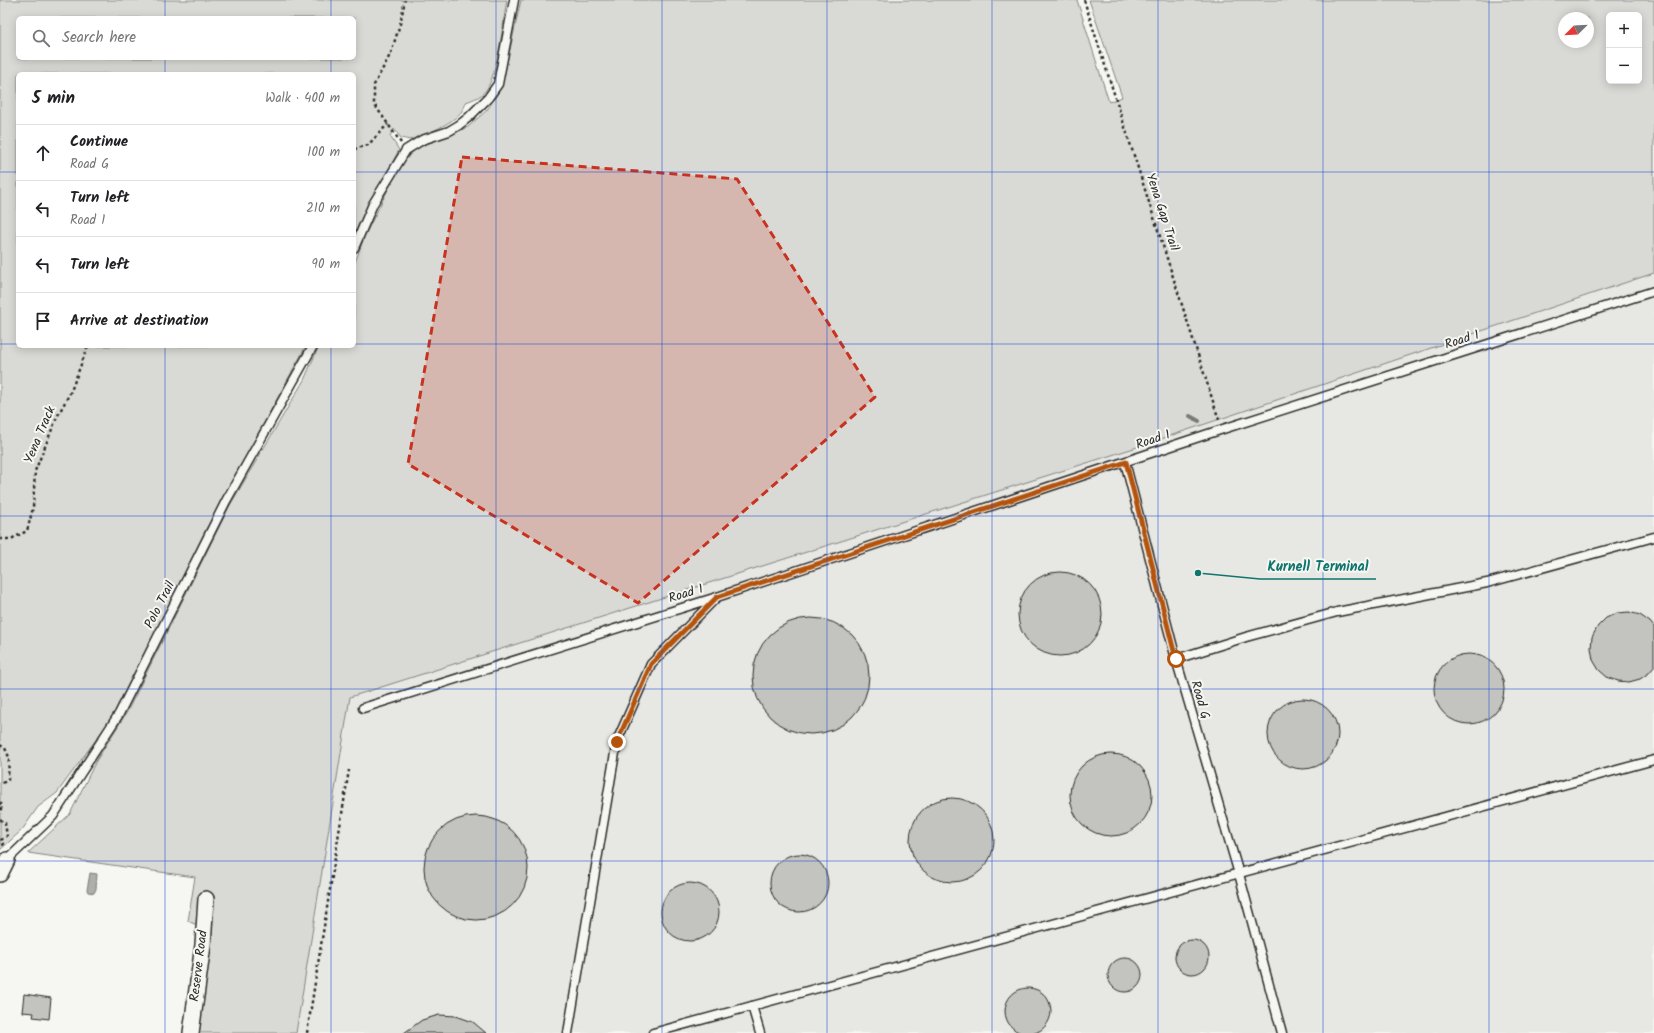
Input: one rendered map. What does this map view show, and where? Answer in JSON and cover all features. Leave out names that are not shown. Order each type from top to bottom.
[{"type":"street","points":[[0,874],[8,859]]},
{"type":"street","name":"Reserve Road","points":[[191,1033],[203,945],[206,899]]},
{"type":"lane","points":[[356,243],[373,204],[406,150],[422,140],[449,131],[459,125],[469,117],[493,92],[498,84],[514,0]]},
{"type":"lane","name":"Road 1","points":[[363,708],[717,597],[1223,429],[1654,291]]},
{"type":"lane","name":"Polo Trail","points":[[8,859],[53,816],[119,714],[226,501],[312,348]]},
{"type":"lane","name":"Road G","points":[[1126,462],[1176,659],[1239,874],[1282,1033]]},
{"type":"lane","points":[[1176,659],[1246,637],[1337,612],[1487,583],[1654,537]]},
{"type":"lane","points":[[568,1033],[617,742],[651,664],[717,597]]},
{"type":"lane","points":[[652,1033],[1654,760]]},
{"type":"lane","points":[[752,1006],[760,1033]]},
{"type":"path","points":[[405,0],[400,24],[391,53],[374,85],[374,104],[406,150]]},
{"type":"path","name":"Yena Gap Trail","points":[[1084,0],[1223,429]]},
{"type":"path","points":[[356,148],[368,145],[388,124]]},
{"type":"path","name":"Yena Track","points":[[0,539],[11,539],[27,531],[33,508],[35,471],[57,417],[72,391],[87,348]]},
{"type":"path","points":[[0,745],[5,748],[9,757],[8,780],[0,784]]},
{"type":"path","points":[[307,1033],[349,770]]},
{"type":"path","points":[[0,802],[2,805],[0,814]]},
{"type":"path","points":[[0,819],[5,823],[7,836],[1,840],[8,859]]},
{"type":"highlighted area","points":[[462,157],[737,179],[875,397],[638,603],[408,464]]},
{"type":"shaded area","points":[[0,0],[507,0],[497,60],[494,72],[486,90],[475,99],[466,102],[463,109],[451,121],[425,134],[410,140],[401,138],[394,129],[390,136],[399,150],[356,230],[356,72],[16,72],[16,348],[305,348],[206,529],[119,708],[57,793],[38,807],[22,830],[0,850]]},
{"type":"shaded area","points":[[521,0],[1077,0],[1109,102],[1122,97],[1089,0],[1654,0],[1654,273],[1134,448],[350,697],[296,1033],[195,1033],[210,931],[188,921],[195,877],[28,853],[70,814],[96,761],[127,712],[229,507],[304,380],[318,348],[356,348],[356,260],[365,235],[402,162],[417,148],[468,127],[487,110],[498,93],[503,81]]},
{"type":"shaded area","points":[[1654,273],[1654,1033],[296,1033],[350,697],[1134,448]]},
{"type":"shaded area","points":[[90,873],[97,874],[96,889],[94,893],[88,892],[87,890]]},
{"type":"building","points":[[1060,572],[1076,575],[1090,584],[1099,598],[1102,614],[1099,630],[1090,644],[1076,653],[1060,656],[1044,653],[1030,644],[1021,630],[1018,614],[1021,598],[1030,584],[1044,575]]},
{"type":"building","points":[[1629,612],[1640,615],[1654,627],[1654,667],[1649,673],[1640,679],[1629,682],[1618,681],[1607,677],[1599,670],[1593,660],[1591,648],[1592,637],[1598,626],[1606,618],[1617,613]]},
{"type":"building","points":[[811,618],[833,622],[852,635],[865,654],[869,676],[865,698],[852,717],[833,730],[811,734],[789,730],[770,717],[757,698],[753,676],[757,654],[770,635],[789,622]]},
{"type":"building","points":[[1469,654],[1482,657],[1494,664],[1501,676],[1504,689],[1501,702],[1494,714],[1482,721],[1469,724],[1456,721],[1444,714],[1437,702],[1434,689],[1437,676],[1444,664],[1456,657]]},
{"type":"building","points":[[1303,699],[1316,702],[1328,709],[1335,721],[1338,734],[1335,747],[1328,759],[1316,766],[1303,769],[1290,766],[1278,759],[1271,747],[1268,734],[1271,721],[1278,709],[1290,702]]},
{"type":"building","points":[[1111,754],[1127,757],[1140,766],[1149,779],[1152,795],[1149,811],[1140,824],[1127,833],[1111,836],[1095,833],[1082,824],[1073,811],[1070,795],[1073,779],[1082,766],[1095,757]]},
{"type":"building","points":[[944,798],[960,798],[976,805],[987,816],[994,832],[994,848],[991,856],[982,870],[976,875],[960,882],[944,882],[928,875],[917,864],[910,848],[910,832],[917,816],[928,805]]},
{"type":"building","points":[[476,816],[496,820],[513,831],[524,848],[528,868],[524,888],[513,905],[496,916],[476,920],[456,916],[439,905],[428,888],[424,868],[428,848],[439,831],[456,820]]},
{"type":"building","points":[[799,854],[815,859],[823,867],[828,883],[823,899],[815,907],[799,912],[783,907],[775,899],[770,883],[775,867],[783,859]]},
{"type":"building","points":[[684,883],[696,883],[711,891],[719,906],[719,918],[711,933],[696,941],[684,941],[669,933],[661,918],[661,906],[669,891]]},
{"type":"building","points":[[1192,940],[1204,945],[1209,957],[1204,969],[1192,974],[1180,969],[1175,957],[1180,945]]},
{"type":"building","points":[[1125,958],[1137,963],[1142,975],[1137,987],[1125,992],[1113,987],[1108,975],[1113,963]]},
{"type":"building","points":[[1028,988],[1041,992],[1047,998],[1051,1011],[1047,1024],[1041,1030],[1028,1034],[1015,1030],[1009,1024],[1005,1011],[1009,998],[1015,992]]},
{"type":"building","points":[[24,994],[51,998],[49,1019],[33,1017],[34,1013],[22,1012]]},
{"type":"building","points":[[439,1015],[456,1016],[473,1022],[486,1033],[404,1033],[422,1020]]},
{"type":"waterway","points":[[1190,416],[1199,421]]},
{"type":"place","name":"Kurnell Terminal","points":[[1198,573]]},
{"type":"route","points":[[617,742],[651,664],[717,597],[1126,462],[1176,659]]}]
